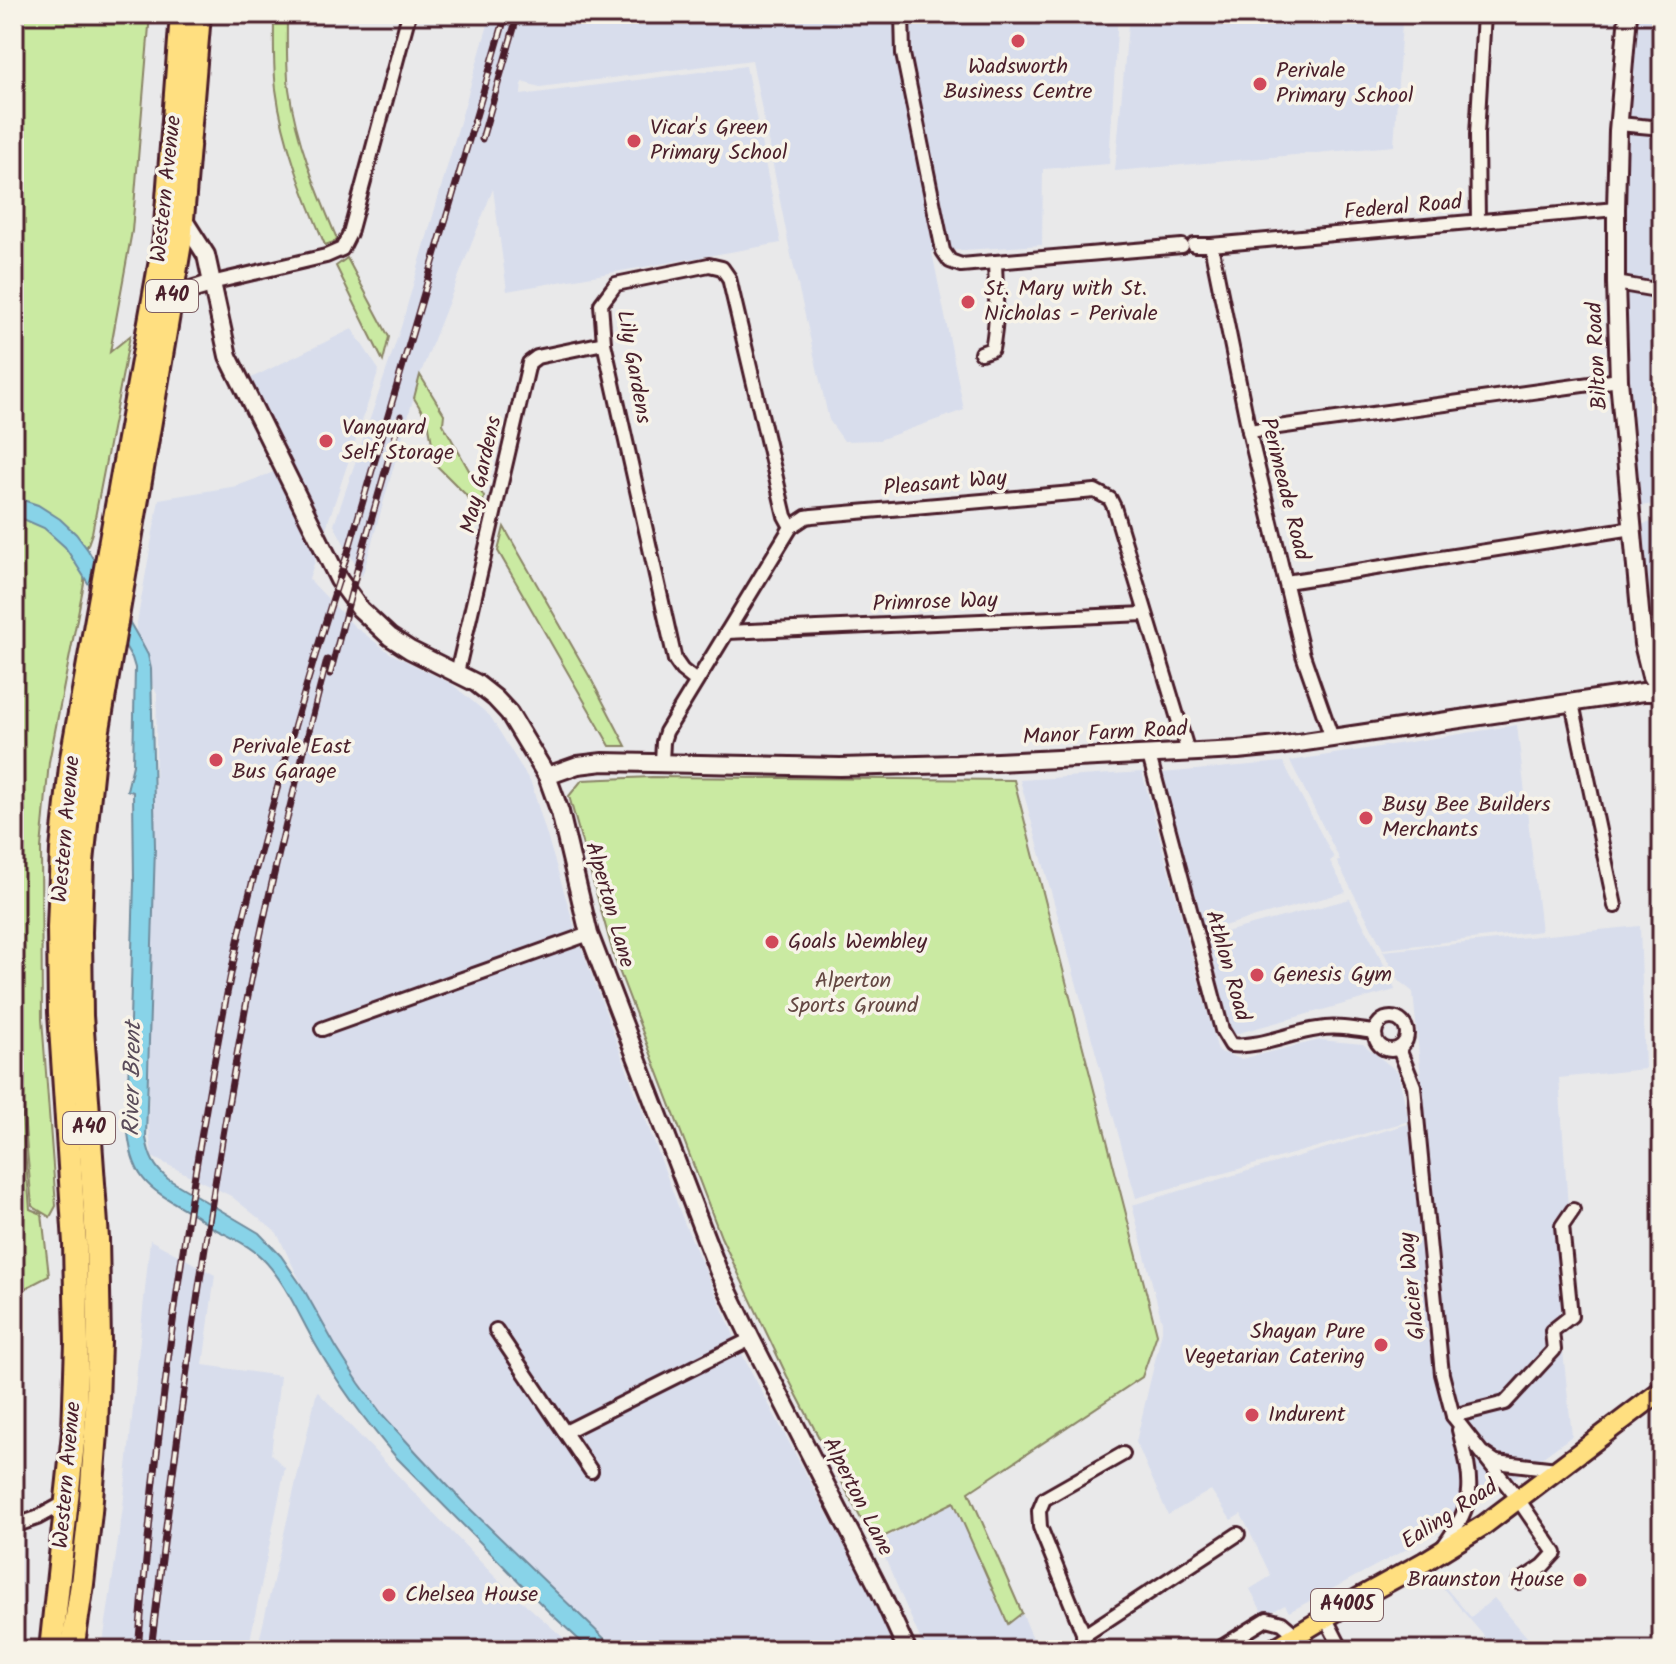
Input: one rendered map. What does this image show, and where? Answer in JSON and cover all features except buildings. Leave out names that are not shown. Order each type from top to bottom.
[{"type":"highway","name":"Western Avenue","points":[[72,1650],[82,1584],[96,1432],[99,1342],[97,1239],[81,1016],[82,862],[99,669],[165,238],[182,14]]},
{"type":"highway","name":"Western Avenue","points":[[115,571],[169,314],[183,219],[199,14]]},
{"type":"highway","name":"Western Avenue","points":[[51,1650],[50,1528],[68,1501],[74,1433],[77,1328],[75,1243],[60,1012],[62,850],[72,758],[99,669]]},
{"type":"highway","name":"A40","points":[[81,1650],[82,1584]]},
{"type":"main road","name":"Ealing Road","points":[[1272,1650],[1484,1525],[1653,1400],[1662,1390]]},
{"type":"street","points":[[169,314],[182,294],[190,289],[326,256],[342,249],[350,233],[409,14]]},
{"type":"street","name":"Federal Road","points":[[902,14],[904,59],[943,251],[950,261],[961,265],[1616,209]]},
{"type":"street","points":[[1478,221],[1477,135],[1484,14]]},
{"type":"street","name":"Bilton Road","points":[[1628,14],[1616,209],[1619,380],[1643,644],[1651,676],[1661,692]]},
{"type":"street","points":[[1619,124],[1662,128]]},
{"type":"street","name":"Alperton Lane","points":[[183,219],[206,255],[228,356],[339,580],[360,609],[390,637],[476,683],[495,698],[509,713],[547,776],[559,806],[589,934],[694,1212],[751,1339],[907,1650]]},
{"type":"street","name":"Perimeade Road","points":[[1211,245],[1249,431],[1303,655],[1332,738]]},
{"type":"street","points":[[981,353],[992,349],[995,331],[995,262]]},
{"type":"street","name":"Lily Gardens","points":[[696,681],[675,660],[604,343],[601,304],[616,284],[709,265],[722,268],[729,278],[785,516],[791,527]]},
{"type":"street","points":[[1616,283],[1662,291]]},
{"type":"street","name":"May Gardens","points":[[457,673],[529,363],[537,357],[604,343]]},
{"type":"street","points":[[1249,431],[1619,380]]},
{"type":"street","name":"Pleasant Way","points":[[791,527],[812,516],[1095,491],[1102,493],[1114,507],[1188,752]]},
{"type":"street","points":[[662,762],[666,732],[791,527]]},
{"type":"street","points":[[1286,582],[1633,528]]},
{"type":"street","name":"Primrose Way","points":[[727,632],[1145,614]]},
{"type":"street","name":"Manor Farm Road","points":[[547,776],[578,765],[603,762],[840,767],[1149,755],[1278,746],[1643,692],[1661,692]]},
{"type":"street","points":[[1572,703],[1615,906]]},
{"type":"street","name":"Athlon Road","points":[[1149,755],[1222,1030],[1231,1045],[1245,1047],[1319,1028],[1375,1032]]},
{"type":"street","points":[[322,1029],[589,934]]},
{"type":"street","points":[[1389,1018],[1400,1021],[1407,1031],[1406,1042],[1399,1049],[1390,1051],[1381,1047],[1375,1032],[1382,1021],[1389,1018]]},
{"type":"street","name":"Glacier Way","points":[[1399,1049],[1414,1086],[1442,1374],[1455,1419],[1518,1499],[1555,1553],[1543,1566],[1519,1582]]},
{"type":"street","points":[[1439,1553],[1468,1505],[1468,1467],[1455,1419],[1505,1403],[1554,1350],[1552,1331],[1571,1316],[1562,1226],[1573,1210]]},
{"type":"street","points":[[496,1330],[591,1471]]},
{"type":"street","points":[[565,1432],[751,1339]]},
{"type":"street","points":[[1478,1450],[1496,1462],[1557,1469]]},
{"type":"street","points":[[1090,1650],[1040,1527],[1039,1511],[1044,1499],[1123,1454]]},
{"type":"street","points":[[14,1526],[50,1528],[68,1501]]},
{"type":"street","points":[[1083,1636],[1238,1534]]},
{"type":"street","points":[[1325,1617],[1342,1650]]},
{"type":"street","points":[[1217,1650],[1267,1619],[1282,1623],[1296,1635]]},
{"type":"shaded area","points":[[491,14],[1118,14],[1109,164],[1043,169],[1042,245],[932,252],[964,410],[879,440],[844,441],[829,420],[789,246],[752,60],[540,87],[522,82],[521,95],[746,66],[781,243],[507,291],[493,189],[420,375],[362,577],[334,525],[401,327]]},
{"type":"shaded area","name":"Perivale Primary School","points":[[1129,14],[1305,14],[1402,22],[1394,146],[1115,171]]},
{"type":"shaded area","points":[[1630,14],[1662,14],[1662,503],[1640,506],[1628,378],[1623,229],[1623,118]]},
{"type":"shaded area","points":[[352,329],[379,370],[309,579],[354,626],[390,653],[452,684],[490,716],[531,783],[579,941],[684,1222],[744,1358],[884,1620],[897,1650],[619,1650],[528,1568],[398,1438],[333,1350],[277,1233],[231,1196],[152,1157],[148,1120],[157,694],[133,645],[159,499],[237,486],[282,469],[241,383]]},
{"type":"shaded area","points":[[1662,520],[1662,663],[1653,645],[1643,524]]},
{"type":"shaded area","points":[[1517,725],[1541,931],[1383,949],[1337,862],[1340,860],[1290,761]]},
{"type":"shaded area","points":[[1283,762],[1334,858],[1330,861],[1346,892],[1205,931],[1162,773]]},
{"type":"shaded area","points":[[1142,772],[1218,1051],[1241,1059],[1320,1040],[1363,1044],[1398,1072],[1409,1121],[1136,1198],[1020,780]]},
{"type":"shaded area","points":[[1350,899],[1395,990],[1235,1034],[1231,1030],[1207,937]]},
{"type":"shaded area","points":[[1640,926],[1645,1069],[1559,1078],[1568,1207],[1555,1219],[1565,1305],[1559,1314],[1572,1436],[1446,1528],[1289,1612],[1285,1605],[1264,1616],[1250,1589],[1271,1576],[1241,1514],[1231,1520],[1211,1490],[1168,1515],[1136,1442],[1162,1322],[1132,1205],[1425,1119],[1413,992],[1399,981],[1383,951]]},
{"type":"shaded area","points":[[150,1240],[215,1275],[203,1365],[280,1376],[271,1454],[285,1468],[248,1650],[102,1650],[123,1507]]},
{"type":"shaded area","points":[[317,1391],[495,1577],[577,1650],[257,1650]]},
{"type":"shaded area","points":[[954,1501],[1007,1623],[1022,1613],[1038,1650],[925,1650],[878,1542]]},
{"type":"shaded area","points":[[1437,1578],[1471,1617],[1494,1598],[1538,1650],[1496,1650]]},
{"type":"green space","points":[[14,14],[150,14],[132,231],[110,352],[130,336],[92,533],[86,550],[84,583],[49,762],[41,848],[42,1019],[56,1206],[50,1217],[32,1206],[14,1003]]},
{"type":"green space","points":[[274,14],[287,14],[287,71],[292,108],[308,166],[337,239],[325,245],[302,188],[279,109],[275,80]]},
{"type":"green space","points":[[347,258],[389,337],[383,361],[336,266]]},
{"type":"green space","points":[[420,375],[444,414],[443,424],[484,497],[480,517],[465,494],[436,465],[428,421],[414,398]]},
{"type":"green space","points":[[504,527],[626,746],[610,746],[498,551]]},
{"type":"green space","name":"Alperton Sports Ground","points":[[652,777],[1014,780],[1157,1334],[1142,1377],[969,1492],[1022,1613],[1008,1624],[954,1502],[873,1542],[787,1376],[721,1237],[615,960],[569,796],[582,780]]},
{"type":"green space","points":[[14,1022],[30,1209],[42,1214],[49,1276],[14,1294]]},
{"type":"water","name":"River Brent","points":[[14,497],[38,505],[76,534],[141,642],[151,669],[155,847],[146,1138],[153,1161],[168,1179],[259,1233],[281,1256],[303,1288],[336,1347],[381,1413],[464,1503],[610,1644],[620,1645],[625,1650],[590,1650],[548,1611],[374,1431],[335,1376],[285,1289],[262,1258],[246,1245],[165,1197],[138,1171],[129,1143],[127,1123],[134,882],[133,792],[127,790],[133,765],[135,668],[100,602],[65,547],[44,528],[14,515]]},
{"type":"railway","points":[[138,1650],[150,1514],[174,1311],[206,1109],[238,942],[305,688],[506,14]]},
{"type":"railway","points":[[482,139],[518,14]]},
{"type":"railway","points":[[330,674],[401,416]]},
{"type":"railway","points":[[151,1650],[194,1319],[234,1072],[267,907],[327,660]]},
{"type":"place","name":"Wadsworth Business Centre","points":[[1018,41]]},
{"type":"place","name":"Perivale Primary School","points":[[1260,84]]},
{"type":"place","name":"Vicar's Green Primary School","points":[[634,141]]},
{"type":"place","name":"St. Mary with St. Nicholas - Perivale","points":[[968,302]]},
{"type":"place","name":"Vanguard Self Storage","points":[[326,441]]},
{"type":"place","name":"Perivale East Bus Garage","points":[[216,760]]},
{"type":"place","name":"Busy Bee Builders Merchants","points":[[1366,818]]},
{"type":"place","name":"Goals Wembley","points":[[772,942]]},
{"type":"place","name":"Genesis Gym","points":[[1257,975]]},
{"type":"place","name":"Shayan Pure Vegetarian Catering","points":[[1381,1345]]},
{"type":"place","name":"Indurent","points":[[1252,1415]]},
{"type":"place","name":"Braunston House","points":[[1580,1580]]},
{"type":"place","name":"Chelsea House","points":[[389,1595]]}]
